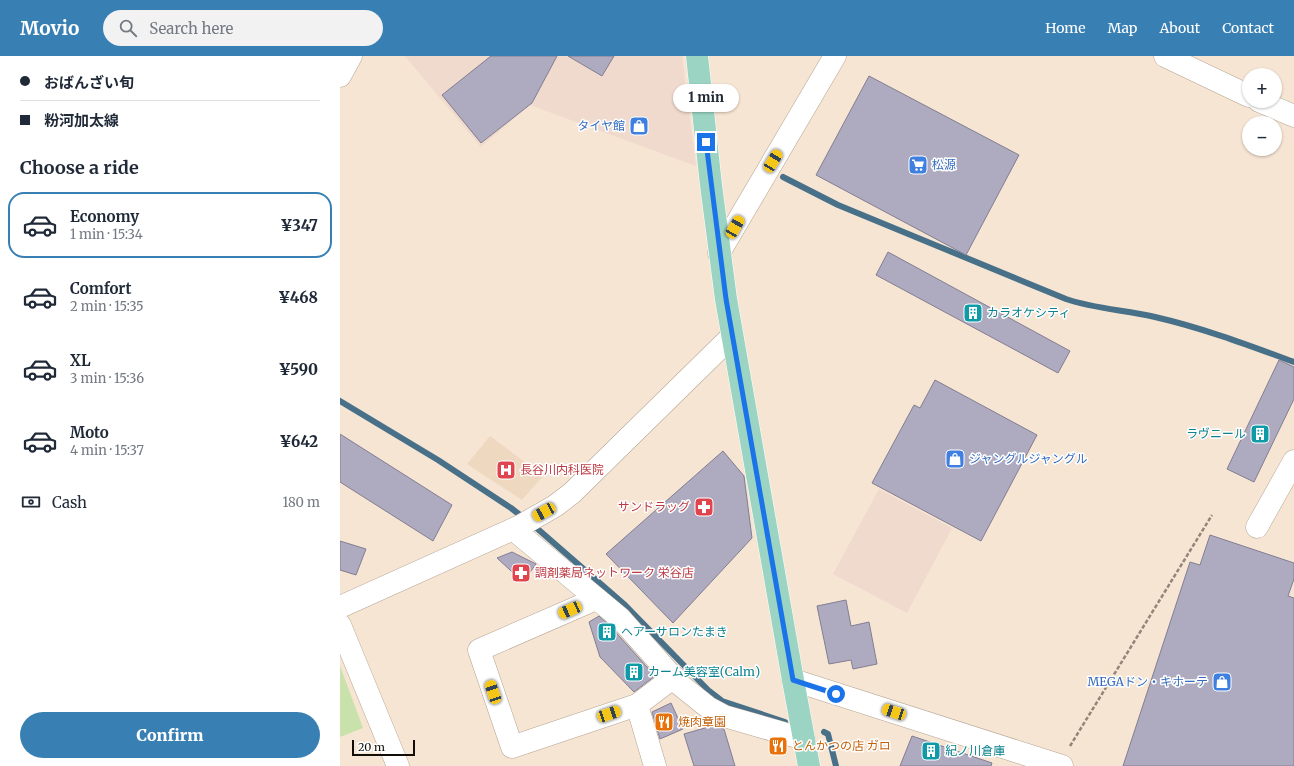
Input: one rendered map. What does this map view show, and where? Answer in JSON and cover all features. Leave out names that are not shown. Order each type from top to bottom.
[{"type":"main road","points":[[697,56],[719,253],[732,336],[809,766]]},
{"type":"street","points":[[340,76],[351,56]]},
{"type":"street","points":[[719,253],[835,56]]},
{"type":"street","points":[[1165,56],[1242,93]]},
{"type":"street","points":[[1275,108],[1294,116]]},
{"type":"street","points":[[340,607],[522,524],[555,506],[572,493],[732,336]]},
{"type":"street","points":[[1257,527],[1294,461]]},
{"type":"street","points":[[522,524],[596,598],[620,618],[679,684],[709,708],[724,716],[804,739]]},
{"type":"street","points":[[596,598],[479,650],[512,747],[637,705],[674,677]]},
{"type":"street","points":[[340,625],[398,766]]},
{"type":"street","points":[[793,680],[1060,765]]},
{"type":"street","points":[[637,705],[655,766]]},
{"type":"path","points":[[1060,765],[1212,515]]},
{"type":"shaded area","name":"タイヤ館","points":[[405,56],[682,56],[696,166],[530,105],[481,147]]},
{"type":"shaded area","name":"長谷川内科医院","points":[[490,436],[543,476],[522,500],[467,464]]},
{"type":"shaded area","points":[[879,489],[952,528],[907,613],[833,574]]},
{"type":"green space","points":[[340,666],[363,728],[340,737]]},
{"type":"building","points":[[491,56],[557,56],[532,103],[481,143],[442,95]]},
{"type":"building","points":[[568,56],[614,56],[602,76]]},
{"type":"building","name":"松源","points":[[869,76],[1019,155],[966,255],[816,175]]},
{"type":"building","name":"カラオケシティ","points":[[888,252],[1070,351],[1058,373],[876,275]]},
{"type":"building","name":"ラヴニール","points":[[1279,360],[1294,367],[1294,399],[1254,482],[1227,469]]},
{"type":"building","name":"ジャングルジャングル","points":[[935,380],[1037,435],[981,541],[872,483],[914,405],[920,408]]},
{"type":"building","points":[[340,434],[452,505],[433,541],[340,482]]},
{"type":"building","name":"サンドラッグ","points":[[723,451],[744,476],[752,538],[673,623],[606,554]]},
{"type":"building","name":"MEGAドン・キホーテ","points":[[1210,535],[1294,563],[1294,579],[1288,596],[1294,598],[1294,766],[1123,766],[1190,562],[1200,565]]},
{"type":"building","points":[[340,541],[366,549],[356,575],[340,570]]},
{"type":"building","name":"調剤薬局ネットワーク 栄谷店","points":[[512,552],[536,564],[523,582],[497,558]]},
{"type":"building","points":[[846,600],[851,626],[869,622],[877,664],[853,669],[851,660],[829,664],[817,606]]},
{"type":"building","points":[[599,616],[611,627],[655,676],[634,692],[600,657],[589,622]]},
{"type":"building","name":"焼肉章園","points":[[671,703],[683,729],[660,739],[652,712]]},
{"type":"building","points":[[715,725],[724,729],[735,766],[694,766],[684,734]]},
{"type":"building","name":"紀ノ川倉庫","points":[[912,736],[992,763],[991,766],[900,766]]},
{"type":"waterway","points":[[783,177],[838,205],[1066,299],[1088,305],[1173,321],[1225,337],[1294,362]]},
{"type":"waterway","points":[[340,401],[438,460],[524,518]]},
{"type":"waterway","points":[[532,524],[625,605],[709,691],[722,701],[785,722]]},
{"type":"waterway","points":[[824,732],[828,734],[836,766]]},
{"type":"place","name":"タイヤ館","points":[[639,126]]},
{"type":"place","name":"松源","points":[[918,165]]},
{"type":"place","name":"カラオケシティ","points":[[973,313]]},
{"type":"place","name":"ラヴニール","points":[[1260,434]]},
{"type":"place","name":"ジャングルジャングル","points":[[955,459]]},
{"type":"place","name":"長谷川内科医院","points":[[506,470]]},
{"type":"place","name":"サンドラッグ","points":[[704,507]]},
{"type":"place","name":"調剤薬局ネットワーク 栄谷店","points":[[521,573]]},
{"type":"place","name":"ヘアーサロンたまき","points":[[607,632]]},
{"type":"place","name":"カーム美容室(Calm)","points":[[634,672]]},
{"type":"place","name":"MEGAドン・キホーテ","points":[[1222,682]]},
{"type":"place","name":"焼肉章園","points":[[664,722]]},
{"type":"place","name":"とんかつの店 ガロ","points":[[778,746]]},
{"type":"place","name":"紀ノ川倉庫","points":[[931,751]]},
{"type":"route","points":[[706,142],[726,299],[793,680],[836,694]]}]
